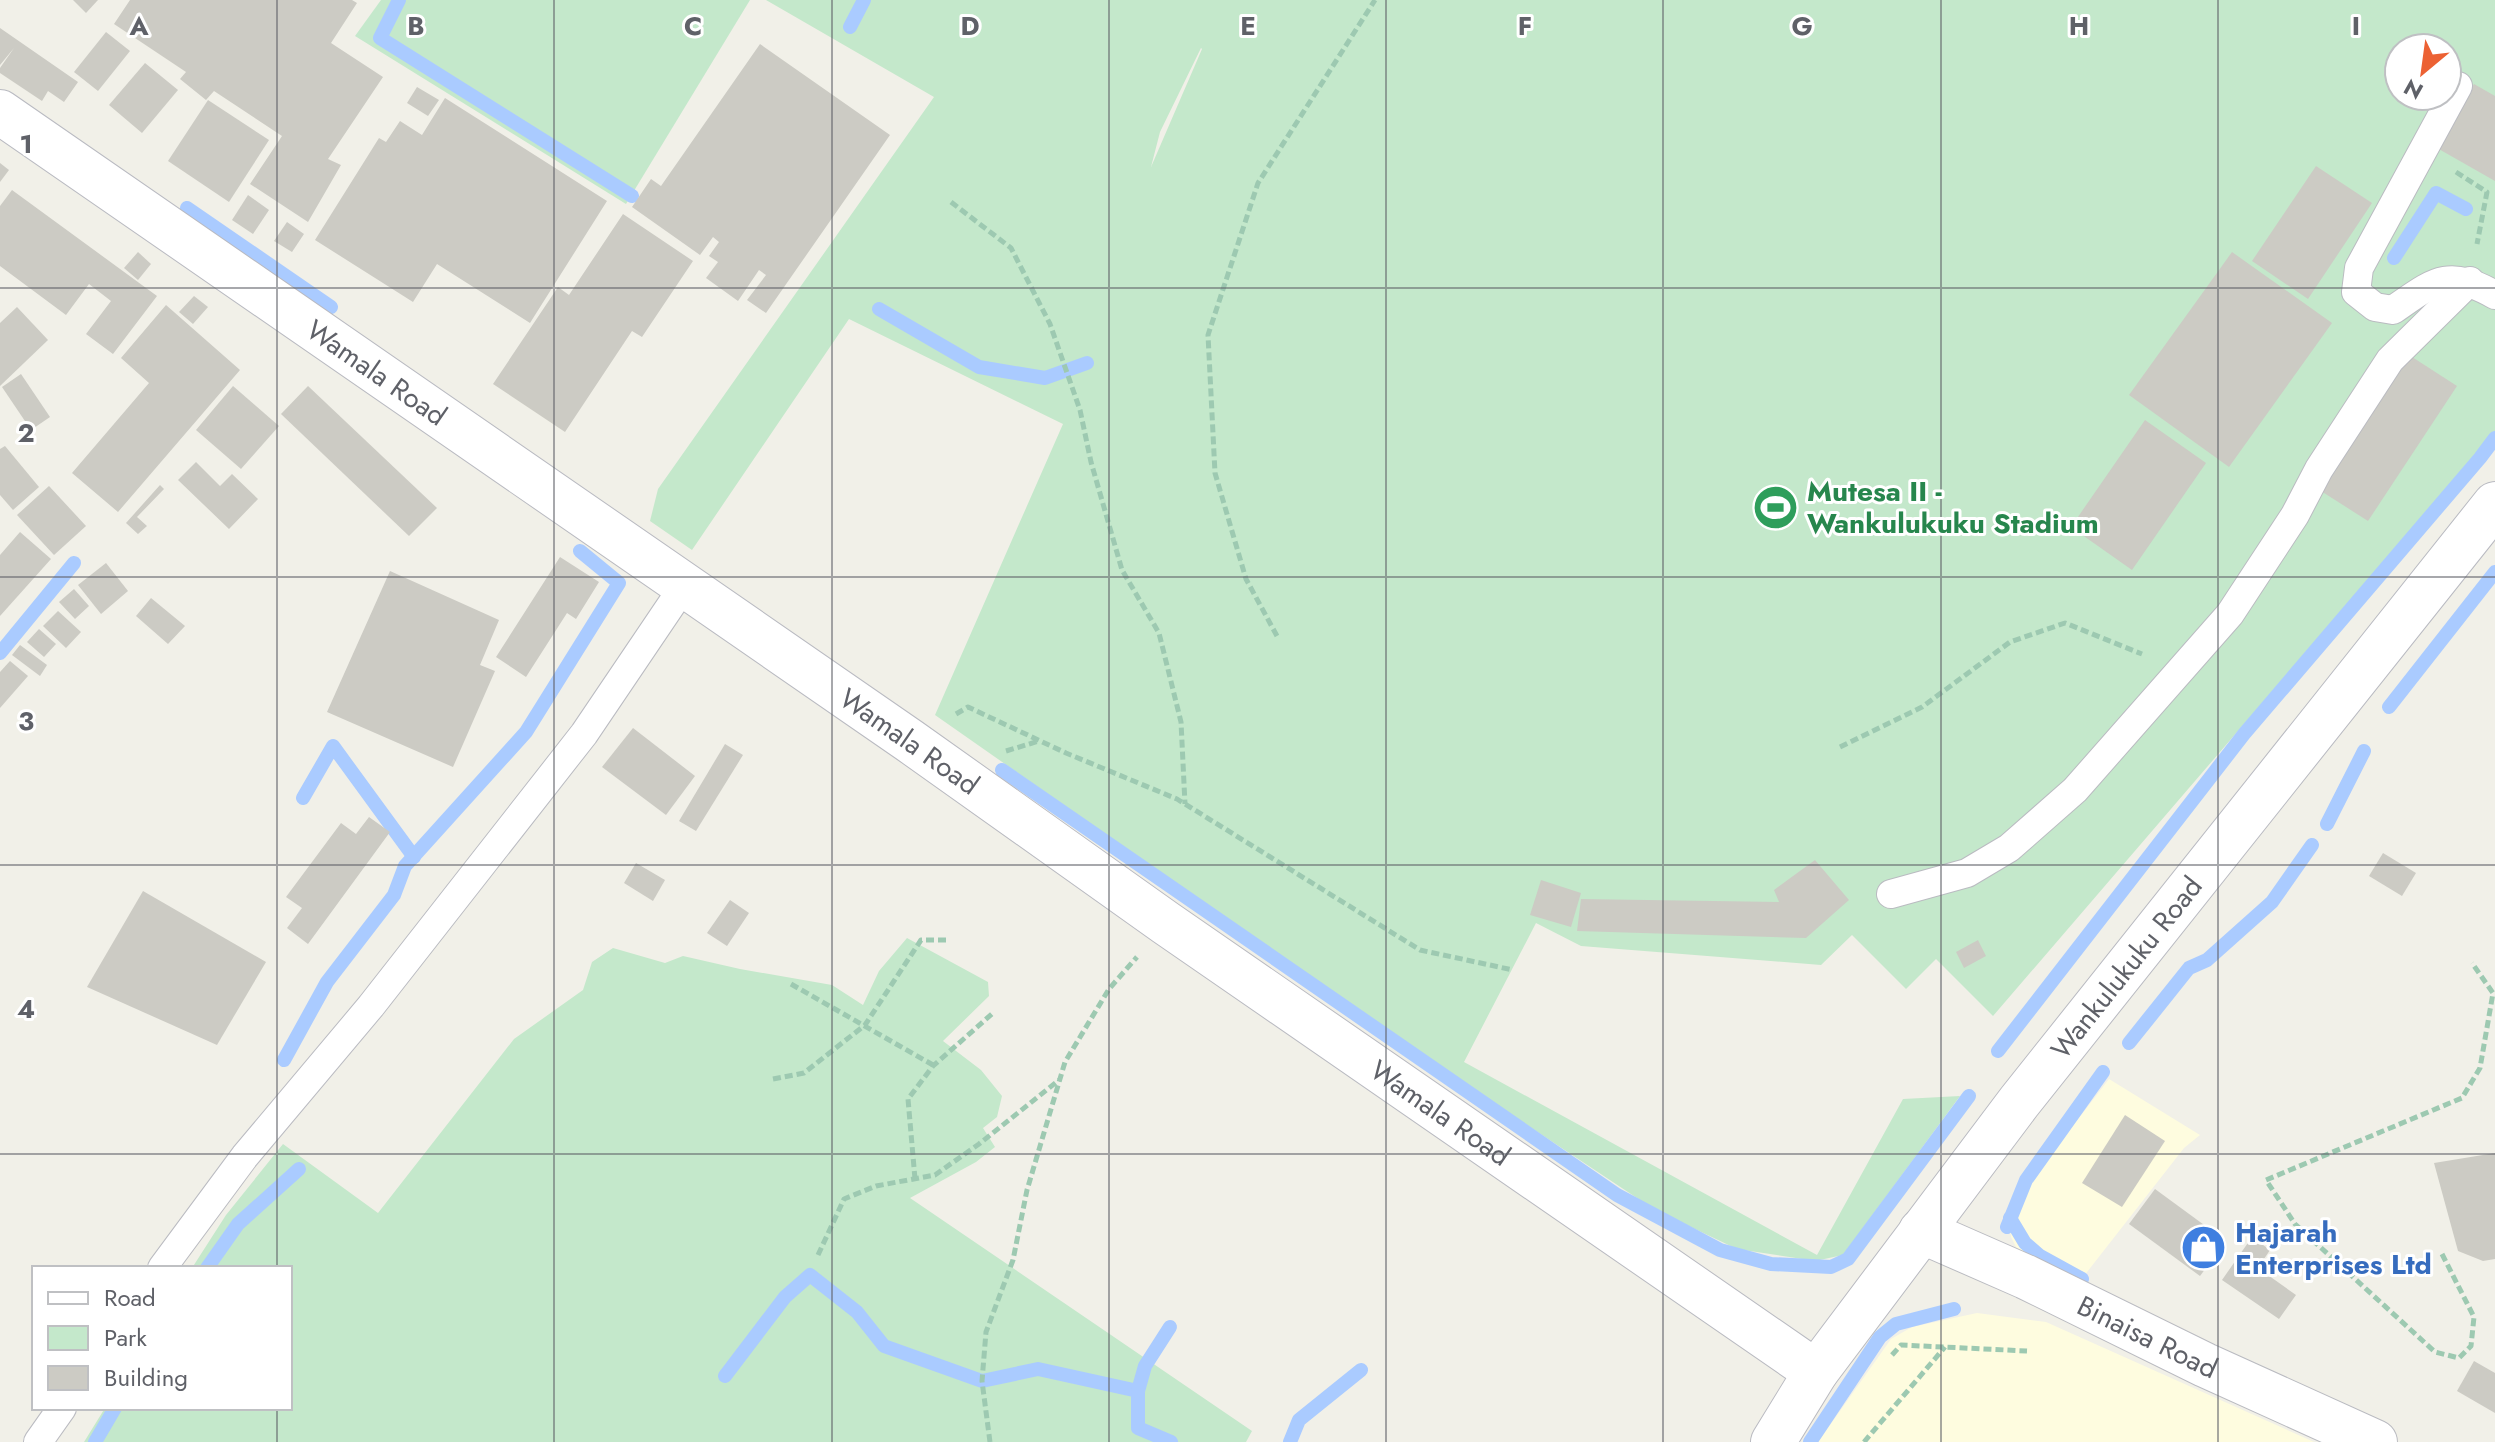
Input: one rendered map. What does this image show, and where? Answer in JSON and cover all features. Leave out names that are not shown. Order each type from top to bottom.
[{"type":"street","name":"Wamala Road","points":[[0,112],[1816,1372]]},
{"type":"street","name":"Wankulukuku Road","points":[[1773,1442],[1816,1372],[2019,1102],[2495,504]]},
{"type":"street","name":"Binaisa Road","points":[[1921,1231],[2026,1277],[2205,1365],[2375,1442]]},
{"type":"lane","points":[[2445,112],[2359,268],[2356,292],[2375,307],[2393,310],[2428,285],[2449,280],[2470,281],[2495,295]]},
{"type":"lane","points":[[1891,894],[1967,873],[2009,848],[2075,790],[2230,614],[2390,360],[2470,281]]},
{"type":"lane","points":[[163,1266],[245,1156],[371,1006],[584,734],[684,586]]},
{"type":"lane","points":[[38,1442],[61,1410]]},
{"type":"path","points":[[1277,636],[1246,579],[1215,473],[1208,335],[1258,183],[1375,0]]},
{"type":"path","points":[[2424,152],[2487,192],[2470,281]]},
{"type":"path","points":[[951,202],[1011,248],[1050,324],[1080,410],[1091,462],[1122,570],[1159,633],[1181,722],[1185,805]]},
{"type":"path","points":[[1840,747],[1922,707],[2010,642],[2065,623],[2180,670]]},
{"type":"path","points":[[910,741],[968,707],[1185,805],[1420,950],[1513,970]]},
{"type":"path","points":[[990,1442],[982,1381],[986,1332],[1013,1260],[1027,1190],[1065,1062],[1109,989],[1166,923]]},
{"type":"path","points":[[773,1079],[804,1073],[865,1025],[921,940],[948,940]]},
{"type":"path","points":[[2442,1254],[2474,1317],[2471,1346],[2459,1358],[2435,1352],[2295,1224],[2266,1180],[2462,1098],[2480,1068],[2493,993],[2472,963]]},
{"type":"path","points":[[791,984],[933,1066]]},
{"type":"path","points":[[915,1179],[908,1099],[933,1066],[993,1013]]},
{"type":"path","points":[[818,1255],[844,1199],[876,1186],[935,1175],[1060,1079]]},
{"type":"path","points":[[1882,1365],[1901,1345],[2027,1351]]},
{"type":"path","points":[[1864,1442],[1946,1346]]},
{"type":"shaded area","points":[[2109,1079],[2200,1135],[2184,1148],[2073,1290],[2016,1247],[2011,1237],[2008,1210]]},
{"type":"shaded area","points":[[1977,1313],[2046,1322],[2314,1442],[1818,1442],[1891,1339],[1912,1327]]},
{"type":"green space","points":[[381,0],[750,0],[626,204],[355,36]]},
{"type":"green space","name":"Mutesa II - Wankulukuku Stadium","points":[[766,0],[2495,0],[2495,432],[1993,1016],[1936,959],[1906,989],[1852,935],[1821,965],[1581,946],[1536,923],[1464,1062],[1817,1255],[1903,1099],[1960,1096],[1843,1255],[1815,1261],[1737,1249],[1655,1210],[1408,1046],[935,715],[1063,424],[849,319],[692,550],[650,521],[658,489],[934,97]],"holes":[[[1202,49],[1151,167],[1160,132]]]},
{"type":"green space","points":[[907,938],[988,982],[989,996],[943,1041],[981,1070],[1002,1096],[997,1117],[983,1128],[995,1147],[976,1162],[910,1198],[1252,1431],[1246,1442],[84,1442],[104,1410],[292,1410],[292,1266],[193,1266],[226,1215],[283,1144],[378,1213],[514,1039],[583,990],[592,962],[613,948],[665,963],[683,956],[832,985],[863,1005],[879,971]]},
{"type":"building","points":[[73,0],[98,0],[86,13]]},
{"type":"building","points":[[130,0],[352,0],[357,3],[331,43],[383,77],[328,159],[341,165],[308,222],[250,184],[282,136],[214,91],[206,100],[180,79],[186,72],[114,24]]},
{"type":"building","points":[[0,28],[78,82],[64,102],[48,91],[42,101],[0,73],[0,68],[14,48],[0,65]]},
{"type":"building","points":[[106,32],[130,51],[98,91],[74,72]]},
{"type":"building","points":[[760,44],[890,135],[766,313],[747,300],[766,275],[759,270],[738,301],[706,278],[718,262],[709,256],[719,242],[713,237],[700,255],[632,207],[651,179],[661,186]]},
{"type":"building","points":[[145,63],[178,90],[142,133],[109,105]]},
{"type":"building","points":[[2474,84],[2495,96],[2495,181],[2437,148],[2458,112],[2463,112],[2463,103]]},
{"type":"building","points":[[417,87],[439,100],[428,116],[407,103]]},
{"type":"building","points":[[445,98],[607,201],[530,323],[437,264],[413,302],[315,240],[379,138],[386,142],[400,121],[422,135]]},
{"type":"building","points":[[208,100],[269,140],[229,202],[168,161]]},
{"type":"building","points":[[0,163],[9,170],[0,182]]},
{"type":"building","points":[[2316,166],[2372,203],[2308,299],[2252,261]]},
{"type":"building","points":[[12,190],[157,296],[113,354],[86,334],[111,301],[89,284],[66,315],[0,266],[0,206]]},
{"type":"building","points":[[248,195],[269,210],[253,234],[232,220]]},
{"type":"building","points":[[623,214],[693,261],[642,337],[632,331],[565,432],[493,384],[558,287],[569,295]]},
{"type":"building","points":[[287,222],[304,234],[292,252],[274,241]]},
{"type":"building","points":[[138,252],[151,264],[138,280],[124,268]]},
{"type":"building","points":[[2232,252],[2332,323],[2229,467],[2129,395]]},
{"type":"building","points":[[194,296],[208,307],[193,324],[179,312]]},
{"type":"building","points":[[166,305],[240,370],[118,512],[72,473],[149,383],[121,358]]},
{"type":"building","points":[[17,307],[48,340],[0,386],[0,323]]},
{"type":"building","points":[[2409,355],[2457,386],[2368,521],[2321,491]]},
{"type":"building","points":[[21,374],[50,417],[31,430],[2,387]]},
{"type":"building","points":[[233,386],[279,426],[241,469],[196,430]]},
{"type":"building","points":[[308,386],[437,508],[409,536],[281,414]]},
{"type":"building","points":[[2145,420],[2206,463],[2132,570],[2071,527]]},
{"type":"building","points":[[5,446],[39,487],[13,510],[0,495],[0,449]]},
{"type":"building","points":[[196,462],[220,486],[232,474],[258,499],[229,529],[178,480]]},
{"type":"building","points":[[160,485],[164,489],[137,517],[147,526],[138,534],[126,523]]},
{"type":"building","points":[[49,486],[86,526],[54,555],[17,515]]},
{"type":"building","points":[[20,532],[51,559],[0,616],[0,555]]},
{"type":"building","points":[[560,557],[599,582],[576,619],[567,613],[526,677],[496,657]]},
{"type":"building","points":[[106,563],[128,591],[101,614],[78,585]]},
{"type":"building","points":[[390,571],[499,620],[480,665],[495,671],[453,767],[327,712]]},
{"type":"building","points":[[74,589],[89,606],[75,619],[59,602]]},
{"type":"building","points":[[151,598],[185,626],[168,644],[136,616]]},
{"type":"building","points":[[58,611],[81,632],[66,648],[43,626]]},
{"type":"building","points":[[39,629],[56,644],[44,657],[27,642]]},
{"type":"building","points":[[20,645],[47,665],[40,676],[12,655]]},
{"type":"building","points":[[10,661],[28,676],[0,708],[0,672]]},
{"type":"building","points":[[633,728],[695,776],[666,815],[602,767]]},
{"type":"building","points":[[725,744],[743,755],[696,831],[679,821]]},
{"type":"building","points":[[369,817],[390,832],[308,944],[287,928],[302,908],[286,897],[341,823],[356,834]]},
{"type":"building","points":[[2383,853],[2416,873],[2402,896],[2369,876]]},
{"type":"building","points":[[1815,860],[1849,900],[1806,938],[1577,931],[1581,899],[1779,902],[1774,890]]},
{"type":"building","points":[[636,863],[665,880],[653,901],[624,883]]},
{"type":"building","points":[[1541,880],[1581,893],[1571,927],[1530,915]]},
{"type":"building","points":[[143,891],[266,962],[217,1045],[87,987]]},
{"type":"building","points":[[730,900],[749,913],[727,946],[707,933]]},
{"type":"building","points":[[1978,940],[1986,956],[1964,968],[1956,952]]},
{"type":"building","points":[[2125,1115],[2165,1141],[2122,1207],[2082,1183]]},
{"type":"building","points":[[2495,1153],[2495,1259],[2483,1261],[2458,1251],[2434,1163]]},
{"type":"building","points":[[2155,1189],[2226,1241],[2200,1276],[2129,1224]]},
{"type":"building","points":[[2252,1237],[2270,1250],[2258,1268],[2296,1295],[2279,1319],[2222,1280]]},
{"type":"building","points":[[2474,1361],[2495,1373],[2495,1413],[2457,1391]]},
{"type":"waterway","points":[[399,0],[380,38],[632,196]]},
{"type":"waterway","points":[[850,27],[864,0]]},
{"type":"waterway","points":[[2394,258],[2436,193],[2466,209]]},
{"type":"waterway","points":[[187,208],[331,307]]},
{"type":"waterway","points":[[879,309],[979,367],[1045,378],[1087,363]]},
{"type":"waterway","points":[[1998,1051],[2244,734],[2495,438]]},
{"type":"waterway","points":[[284,1060],[327,982],[394,895],[405,866],[526,732],[619,583],[580,551]]},
{"type":"waterway","points":[[0,653],[74,563]]},
{"type":"waterway","points":[[2389,707],[2495,572]]},
{"type":"waterway","points":[[303,798],[333,746],[414,857]]},
{"type":"waterway","points":[[2327,824],[2364,751]]},
{"type":"waterway","points":[[1002,770],[1617,1195],[1720,1250],[1771,1264],[1831,1267],[1848,1259],[1969,1096]]},
{"type":"waterway","points":[[2129,1043],[2189,968],[2207,960],[2272,902],[2312,845]]},
{"type":"waterway","points":[[2007,1227],[2026,1180],[2103,1072]]},
{"type":"waterway","points":[[208,1266],[238,1224],[299,1169]]},
{"type":"waterway","points":[[2010,1218],[2025,1243],[2040,1256],[2082,1279]]},
{"type":"waterway","points":[[725,1376],[785,1297],[810,1275],[857,1312],[884,1346],[982,1381],[1038,1369],[1138,1391],[1138,1428],[1171,1442]]},
{"type":"waterway","points":[[1810,1442],[1880,1337],[1896,1324],[1954,1309]]},
{"type":"waterway","points":[[1138,1391],[1145,1366],[1170,1327]]},
{"type":"waterway","points":[[1290,1442],[1299,1420],[1361,1370]]},
{"type":"waterway","points":[[95,1442],[114,1410]]},
{"type":"place","name":"Mutesa II - Wankulukuku Stadium","points":[[1776,507]]},
{"type":"place","name":"Hajarah Enterprises Ltd","points":[[2204,1248]]}]
